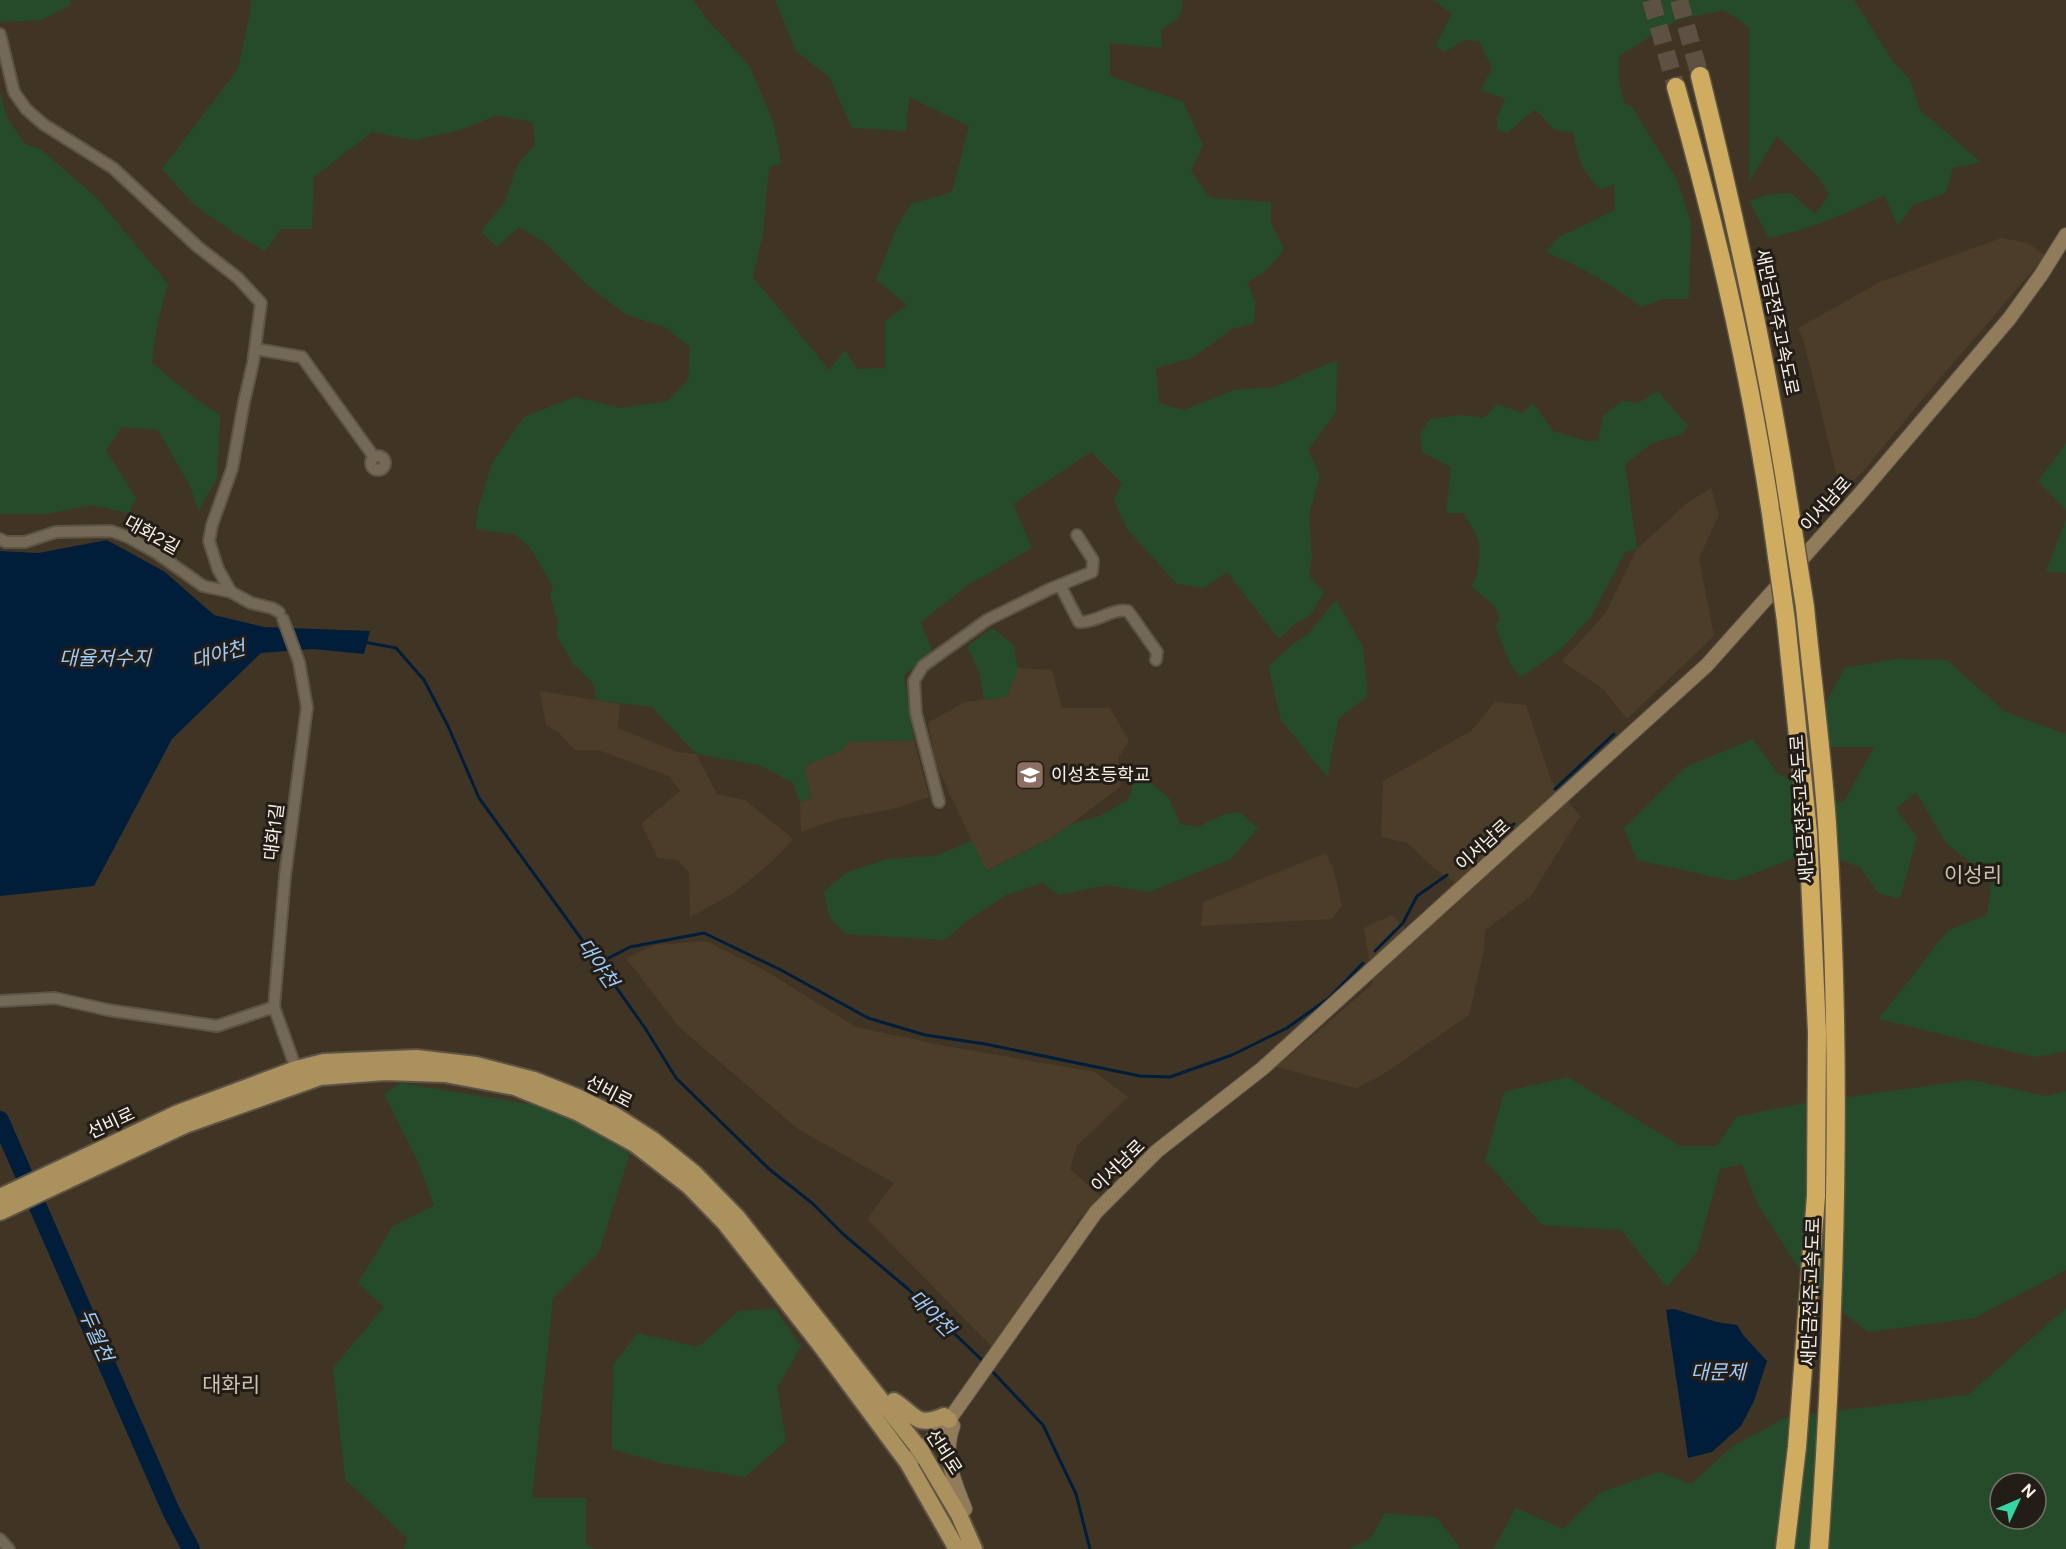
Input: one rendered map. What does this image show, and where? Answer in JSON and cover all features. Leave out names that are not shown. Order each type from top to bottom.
[{"type":"highway","name":"새만금전주고속도로","points":[[1700,76],[1731,203],[1772,400],[1805,607],[1827,824],[1834,1011],[1836,1195],[1827,1440],[1819,1549]]},
{"type":"highway","name":"새만금전주고속도로","points":[[1676,87],[1703,182],[1735,318],[1762,456],[1786,621],[1808,832],[1817,1032],[1816,1196],[1797,1447],[1785,1549]]},
{"type":"main road","name":"이서남로","points":[[908,1462],[949,1420],[1096,1212],[1157,1152],[1263,1068],[1707,666],[2009,319],[2041,275],[2066,234]]},
{"type":"main road","name":"선비로","points":[[3,1203],[50,1181],[178,1113],[299,1076],[324,1062],[416,1058],[477,1065],[534,1080],[578,1097],[614,1115],[653,1140],[694,1173],[737,1217],[921,1451],[959,1515],[974,1549]]},
{"type":"main road","name":"선비로","points":[[299,1076],[320,1077],[385,1072],[445,1074],[514,1087],[577,1112],[635,1144],[689,1186],[725,1223],[908,1462],[957,1549]]},
{"type":"main road","points":[[886,1404],[895,1400],[907,1413],[920,1420],[933,1421],[944,1416],[953,1426],[948,1440],[949,1469],[965,1509],[959,1515]]},
{"type":"street","points":[[0,34],[14,92],[26,110],[43,124],[113,168],[198,247],[238,278],[261,303],[255,349],[232,469],[212,525],[209,541],[218,569],[231,592]]},
{"type":"street","points":[[255,349],[302,357],[374,457]]},
{"type":"street","name":"대화2길","points":[[0,539],[6,542],[25,542],[56,532],[111,531],[128,537],[158,554],[203,586],[231,592],[251,603],[272,608],[281,616]]},
{"type":"street","points":[[939,802],[916,713],[914,681],[923,666],[987,620],[1092,572],[1093,560],[1077,535]]},
{"type":"street","points":[[1060,585],[1079,622],[1089,622],[1120,610],[1128,611],[1157,652],[1156,660]]},
{"type":"street","name":"대화1길","points":[[281,616],[299,662],[307,707],[285,876],[274,1007],[299,1076]]},
{"type":"street","points":[[0,1001],[55,998],[108,1010],[217,1026],[274,1007]]},
{"type":"street","points":[[0,1539],[9,1549]]},
{"type":"shaded area","points":[[2001,238],[2028,243],[2045,256],[1859,476],[1840,489],[1804,342],[1798,328],[1880,282]]},
{"type":"shaded area","points":[[1711,488],[1719,515],[1699,558],[1714,636],[1627,719],[1603,689],[1562,661],[1605,614],[1637,549],[1687,503]]},
{"type":"shaded area","name":"이성초등학교","points":[[1018,668],[1052,670],[1062,708],[1110,708],[1129,741],[1118,758],[1121,786],[1055,836],[986,871],[936,764],[928,723],[964,702],[1007,697]]},
{"type":"shaded area","points":[[540,691],[620,704],[618,728],[677,752],[696,754],[717,794],[745,800],[793,839],[776,858],[734,893],[690,917],[689,873],[678,860],[658,858],[641,824],[680,791],[669,776],[598,750],[575,750],[559,733],[546,725]]},
{"type":"shaded area","points":[[1495,702],[1526,705],[1552,782],[1580,816],[1531,896],[1485,930],[1484,950],[1469,1015],[1382,1075],[1356,1088],[1276,1067],[1373,984],[1364,928],[1392,915],[1406,930],[1454,882],[1433,867],[1407,843],[1381,837],[1383,781],[1471,731]]},
{"type":"shaded area","points":[[914,740],[929,797],[893,809],[838,819],[801,832],[800,802],[811,798],[805,766],[842,750],[849,742]]},
{"type":"shaded area","points":[[1326,853],[1334,871],[1342,905],[1332,919],[1201,926],[1203,902]]},
{"type":"shaded area","points":[[706,941],[766,971],[856,1027],[940,1045],[1095,1072],[1128,1097],[1077,1146],[1070,1169],[1100,1196],[1078,1221],[992,1347],[867,1219],[894,1183],[798,1129],[678,1026],[626,958],[655,945]]},
{"type":"green space","points":[[0,0],[71,0],[70,5],[42,20],[0,22]]},
{"type":"green space","points":[[250,0],[693,0],[708,21],[749,65],[774,124],[781,164],[769,167],[763,233],[753,277],[829,370],[845,350],[857,369],[885,368],[885,321],[907,305],[876,280],[896,229],[911,204],[952,192],[969,126],[909,97],[906,131],[852,128],[829,77],[796,51],[775,0],[1182,0],[1180,14],[1161,30],[1162,48],[1110,43],[1110,76],[1183,102],[1203,145],[1191,171],[1210,198],[1271,202],[1271,223],[1284,249],[1267,270],[1247,282],[1255,301],[1254,323],[1232,329],[1192,358],[1156,368],[1159,403],[1183,410],[1234,390],[1274,387],[1337,360],[1336,412],[1308,450],[1320,475],[1309,515],[1312,556],[1309,577],[1324,592],[1310,616],[1294,624],[1279,639],[1227,572],[1204,588],[1177,584],[1127,529],[1114,501],[1122,483],[1091,452],[1013,504],[1032,548],[968,585],[921,622],[933,654],[904,675],[914,740],[849,742],[842,750],[805,766],[811,798],[800,802],[793,783],[759,765],[696,754],[652,707],[596,700],[592,682],[573,664],[556,634],[558,622],[550,596],[553,587],[531,549],[516,535],[476,529],[477,512],[492,463],[524,417],[575,397],[621,408],[668,401],[688,380],[690,347],[665,327],[627,315],[586,284],[544,242],[519,227],[497,247],[481,231],[505,202],[517,166],[535,144],[533,122],[497,115],[460,130],[414,140],[372,132],[314,177],[312,229],[281,229],[265,251],[234,233],[192,203],[162,169],[238,69],[252,3]]},
{"type":"green space","points":[[1434,0],[1854,0],[1892,60],[1910,80],[1920,110],[1981,162],[1953,168],[1946,193],[1913,205],[1898,226],[1884,195],[1828,220],[1769,238],[1749,201],[1767,195],[1790,193],[1815,214],[1829,195],[1820,179],[1777,136],[1749,182],[1749,27],[1724,10],[1679,19],[1619,56],[1619,82],[1624,103],[1632,107],[1677,180],[1691,223],[1689,299],[1663,299],[1641,307],[1595,276],[1546,252],[1559,237],[1615,210],[1614,184],[1602,190],[1595,184],[1582,164],[1573,132],[1554,130],[1535,109],[1507,133],[1498,130],[1497,118],[1505,99],[1481,90],[1492,68],[1479,41],[1464,40],[1445,52],[1435,46],[1452,14]]},
{"type":"green space","points":[[0,91],[7,118],[25,144],[40,149],[96,197],[168,284],[157,324],[152,363],[197,400],[220,415],[217,479],[198,511],[191,488],[158,430],[122,427],[106,450],[136,498],[129,513],[91,505],[46,514],[0,514]]},
{"type":"green space","points":[[1658,391],[1688,426],[1680,435],[1652,443],[1625,464],[1637,549],[1625,552],[1591,617],[1560,650],[1521,677],[1510,664],[1495,625],[1500,620],[1496,608],[1471,586],[1477,576],[1478,539],[1463,513],[1446,513],[1451,467],[1422,452],[1420,434],[1430,419],[1462,415],[1484,418],[1497,404],[1522,413],[1533,403],[1553,431],[1586,441],[1598,441],[1603,416],[1622,401],[1638,403]]},
{"type":"green space","points":[[2066,443],[2066,510],[2038,481]]},
{"type":"green space","points":[[2066,519],[2066,573],[2046,571]]},
{"type":"green space","points":[[1336,600],[1363,647],[1368,696],[1339,718],[1328,778],[1281,720],[1268,666],[1308,634]]},
{"type":"green space","points":[[992,628],[1013,644],[1018,668],[1007,697],[984,700],[980,674],[967,646]]},
{"type":"green space","points":[[1896,659],[1947,660],[2005,712],[2066,734],[2066,1051],[2034,1057],[1879,1019],[1948,930],[1987,915],[1992,880],[1946,843],[1916,792],[1896,809],[1917,837],[1900,899],[1878,893],[1860,867],[1814,851],[1733,881],[1637,860],[1624,828],[1686,767],[1753,739],[1778,774],[1843,803],[1874,747],[1820,747],[1821,711],[1845,668]]},
{"type":"green space","points":[[1136,770],[1169,798],[1180,824],[1198,827],[1222,815],[1239,812],[1258,828],[1231,859],[1149,892],[1107,885],[1059,895],[1043,883],[1006,895],[964,923],[945,940],[845,934],[829,916],[824,891],[847,872],[888,859],[935,856],[972,841],[987,871],[1055,836],[1069,825],[1102,815],[1129,799]]},
{"type":"green space","points":[[1568,1077],[1680,1146],[1717,1146],[1736,1117],[1805,1103],[1971,1080],[2046,1096],[2066,1091],[2066,1270],[1974,1318],[1868,1332],[1811,1287],[1758,1205],[1742,1164],[1720,1169],[1697,1252],[1667,1287],[1621,1230],[1542,1225],[1485,1160],[1504,1092]]},
{"type":"green space","points":[[401,1083],[548,1107],[630,1153],[599,1252],[553,1298],[532,1498],[586,1498],[586,1544],[595,1549],[404,1549],[407,1538],[345,1479],[333,1368],[384,1307],[358,1283],[393,1226],[434,1206],[419,1164],[384,1094]]},
{"type":"green space","points":[[2066,1308],[2066,1549],[1493,1549],[1516,1508],[1563,1529],[1601,1492],[1659,1472],[1691,1484],[1733,1446],[1787,1417],[1968,1395]]},
{"type":"green space","points":[[775,1309],[801,1346],[777,1388],[786,1441],[745,1477],[660,1463],[612,1449],[613,1365],[638,1333],[698,1347],[739,1311]]},
{"type":"green space","points":[[1385,1513],[1437,1518],[1461,1549],[1348,1549],[1370,1539]]},
{"type":"water","name":"대율저수지","points":[[107,540],[165,572],[214,615],[264,627],[370,631],[364,654],[313,649],[261,653],[172,739],[94,886],[0,896],[0,551],[38,553]]},
{"type":"water","name":"대문제","points":[[1674,1309],[1717,1322],[1737,1325],[1767,1361],[1754,1401],[1741,1426],[1712,1452],[1688,1458],[1666,1310]]},
{"type":"waterway","name":"대야천","points":[[364,642],[396,648],[424,680],[448,726],[479,798],[645,1028],[676,1078],[769,1169],[812,1203],[843,1234],[908,1289],[985,1363]]},
{"type":"waterway","points":[[1555,789],[1614,734]]},
{"type":"waterway","points":[[1502,833],[1514,824]]},
{"type":"waterway","points":[[1461,865],[1489,844]]},
{"type":"waterway","points":[[1375,951],[1403,923],[1417,896],[1447,875]]},
{"type":"waterway","points":[[599,963],[630,947],[704,933],[781,970],[868,1018],[925,1035],[985,1044],[1140,1076],[1170,1077],[1232,1055],[1287,1028],[1329,998],[1363,963]]},
{"type":"waterway","name":"두월천","points":[[0,1120],[171,1511],[191,1549]]},
{"type":"waterway","name":"대야천","points":[[989,1368],[1043,1425],[1076,1494],[1090,1549]]},
{"type":"tunnel","points":[[1651,0],[1676,87]]},
{"type":"tunnel","points":[[1679,0],[1700,76]]},
{"type":"place","name":"이성초등학교","points":[[1030,775]]},
{"type":"district","name":"이성리","points":[[1973,874]]},
{"type":"district","name":"대화리","points":[[231,1384]]}]
